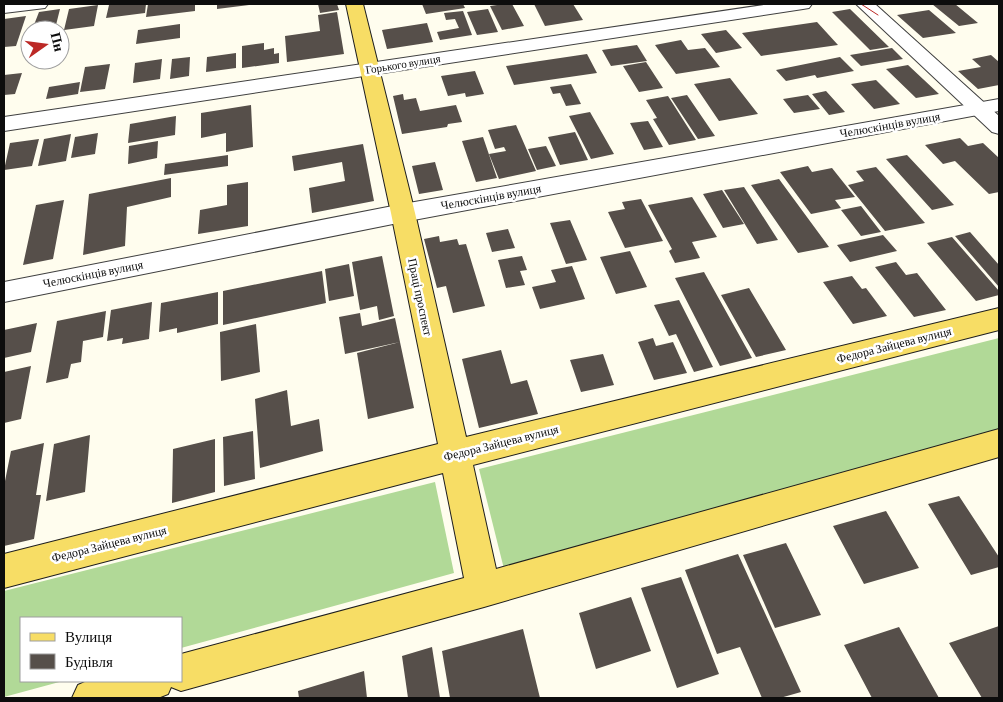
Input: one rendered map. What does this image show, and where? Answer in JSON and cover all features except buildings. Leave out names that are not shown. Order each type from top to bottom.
[{"type":"main road","name":"Праці проспект","points":[[354,4],[403,213],[484,590]]},
{"type":"main road","name":"Федора Зайцева вулиця","points":[[4,571],[454,455],[999,319]]},
{"type":"main road","points":[[182,673],[484,590],[999,443]]},
{"type":"main road","points":[[91,698],[150,682]]},
{"type":"street","points":[[4,8],[39,4]]},
{"type":"street","name":"Горького вулиця","points":[[4,124],[803,4]]},
{"type":"street","points":[[871,9],[989,107],[999,127]]},
{"type":"street","name":"Челюскінців вулиця","points":[[4,292],[403,213],[989,107]]},
{"type":"green space","points":[[999,338],[999,429],[504,569],[479,469]]},
{"type":"green space","points":[[435,482],[454,573],[182,648],[182,617],[20,617],[20,682],[59,682],[4,697],[4,591]]},
{"type":"tram line","points":[[861,4],[878,15]]}]
